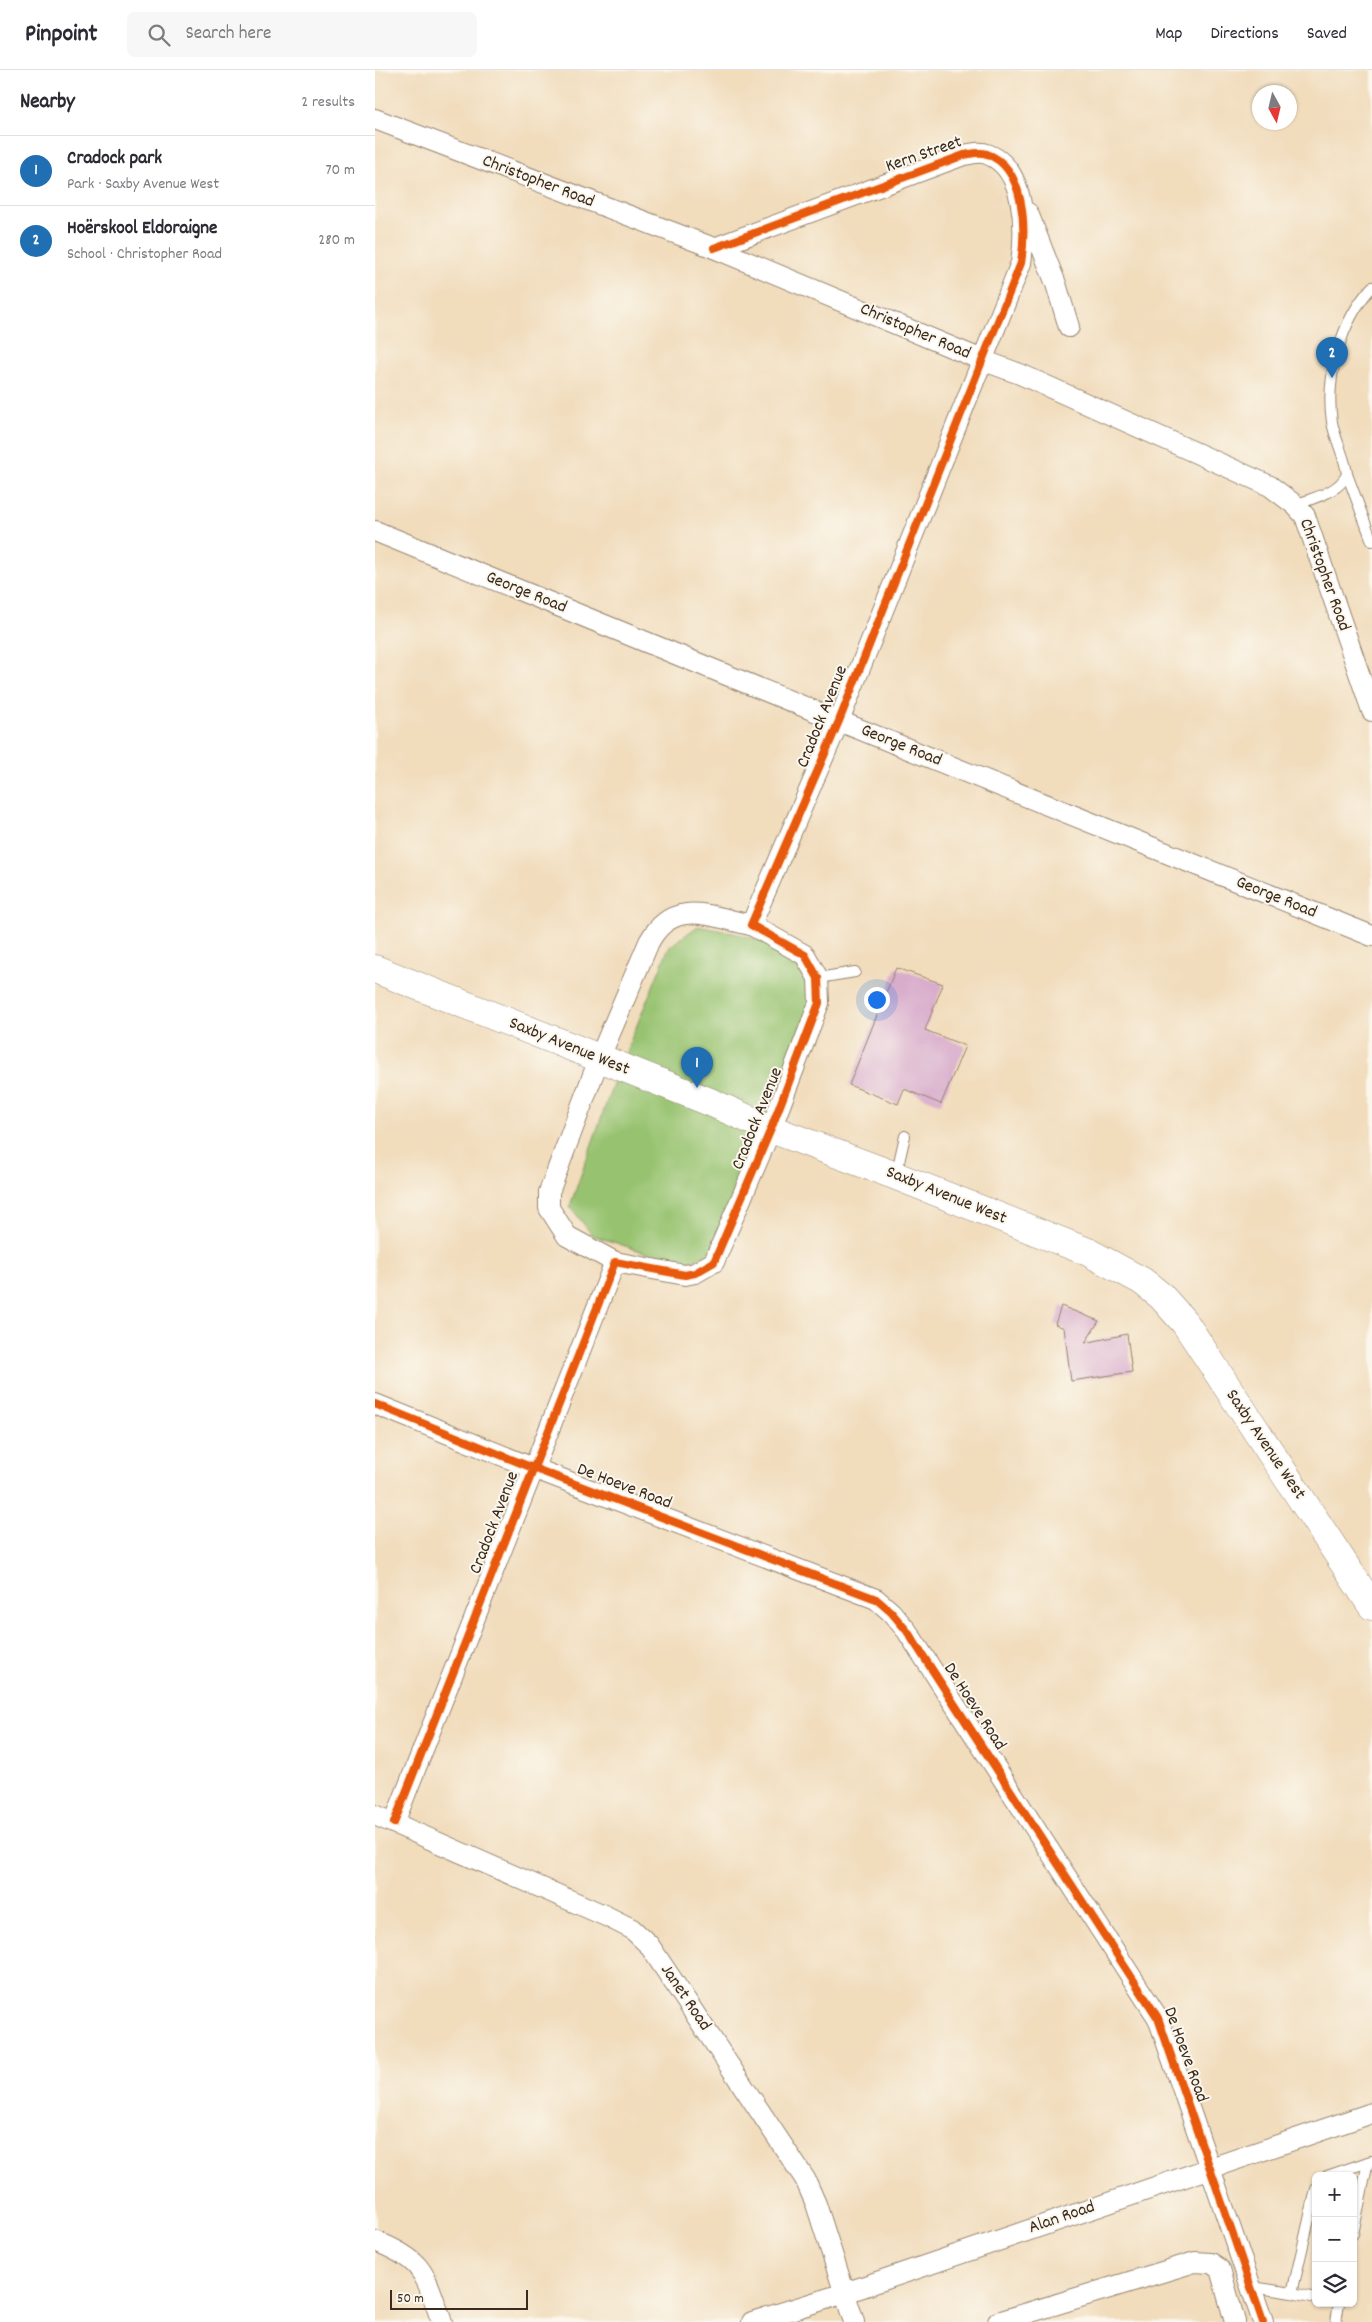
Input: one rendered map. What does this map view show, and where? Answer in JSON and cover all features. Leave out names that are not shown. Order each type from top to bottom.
[{"type":"street","name":"Christopher Road","points":[[375,119],[714,248],[981,360],[1020,374],[1270,486],[1295,505],[1305,516],[1372,711]]},
{"type":"street","name":"Kern Street","points":[[714,248],[964,155],[985,153],[1005,165],[1016,186],[1040,239],[1069,327]]},
{"type":"street","name":"Kern Street","points":[[981,360],[1021,263],[1024,223],[1016,186]]},
{"type":"street","name":"Cradock Avenue","points":[[751,925],[839,722],[981,360]]},
{"type":"street","name":"George Road","points":[[375,531],[839,722],[1372,936]]},
{"type":"street","name":"Cradock Avenue","points":[[687,912],[751,925],[805,955],[818,978],[819,1003],[771,1129],[714,1262],[695,1273],[685,1275],[615,1262],[567,1236],[549,1208],[549,1192],[599,1059],[649,942],[655,931],[663,923],[687,912]]},
{"type":"street","name":"Saxby Avenue West","points":[[375,969],[710,1102],[771,1129],[896,1176],[1087,1252],[1142,1281],[1161,1296],[1185,1323],[1372,1606]]},
{"type":"street","name":"Cradock Avenue","points":[[394,1822],[615,1262]]},
{"type":"street","name":"De Hoeve Road","points":[[375,1404],[533,1468],[854,1590],[876,1599],[891,1612],[907,1631],[1154,2011],[1165,2032],[1208,2167],[1263,2322]]},
{"type":"street","name":"Janet Road","points":[[375,1815],[606,1916],[632,1929],[649,1945],[805,2178],[817,2204],[854,2322]]},
{"type":"street","name":"Alan Road","points":[[752,2322],[845,2293],[1208,2167],[1372,2113]]},
{"type":"street","points":[[375,2240],[395,2249],[419,2267],[442,2322]]},
{"type":"street","points":[[998,2322],[1141,2276],[1203,2261],[1217,2264],[1220,2269],[1235,2322]]},
{"type":"lane","points":[[1372,287],[1349,319],[1340,345],[1330,404],[1332,425],[1347,474],[1372,541]]},
{"type":"lane","points":[[1295,505],[1336,488],[1347,474]]},
{"type":"lane","points":[[818,978],[855,972]]},
{"type":"lane","points":[[896,1176],[905,1136]]},
{"type":"lane","points":[[1338,2172],[1370,2161]]},
{"type":"lane","points":[[1357,2217],[1370,2161]]},
{"type":"lane","points":[[1292,2293],[1312,2206]]},
{"type":"lane","points":[[1252,2287],[1312,2297]]},
{"type":"lane","points":[[1335,2322],[1338,2307]]},
{"type":"green space","points":[[698,926],[761,941],[790,955],[802,966],[811,979],[815,1006],[715,1250],[683,1265],[592,1235],[570,1206],[616,1076],[669,947]]},
{"type":"building","points":[[896,968],[943,984],[925,1030],[965,1046],[941,1104],[904,1089],[898,1104],[849,1085]]},
{"type":"building","points":[[1061,1306],[1099,1321],[1085,1343],[1127,1334],[1132,1372],[1071,1381],[1064,1328],[1055,1324]]},
{"type":"cycle path","points":[[394,1823],[615,1262],[685,1275],[695,1273],[714,1262],[771,1129],[819,1003],[818,978],[805,955],[751,925],[839,721],[1021,263],[1023,249],[1021,201],[1009,172],[1000,161],[987,154],[975,153],[964,155],[714,248]]},
{"type":"cycle path","points":[[375,1404],[533,1468],[876,1599],[891,1612],[907,1631],[1158,2018],[1263,2322]]},
{"type":"place","name":"Hoërskool Eldoraigne","points":[[1332,378]]},
{"type":"place","name":"Cradock park","points":[[697,1088]]}]
